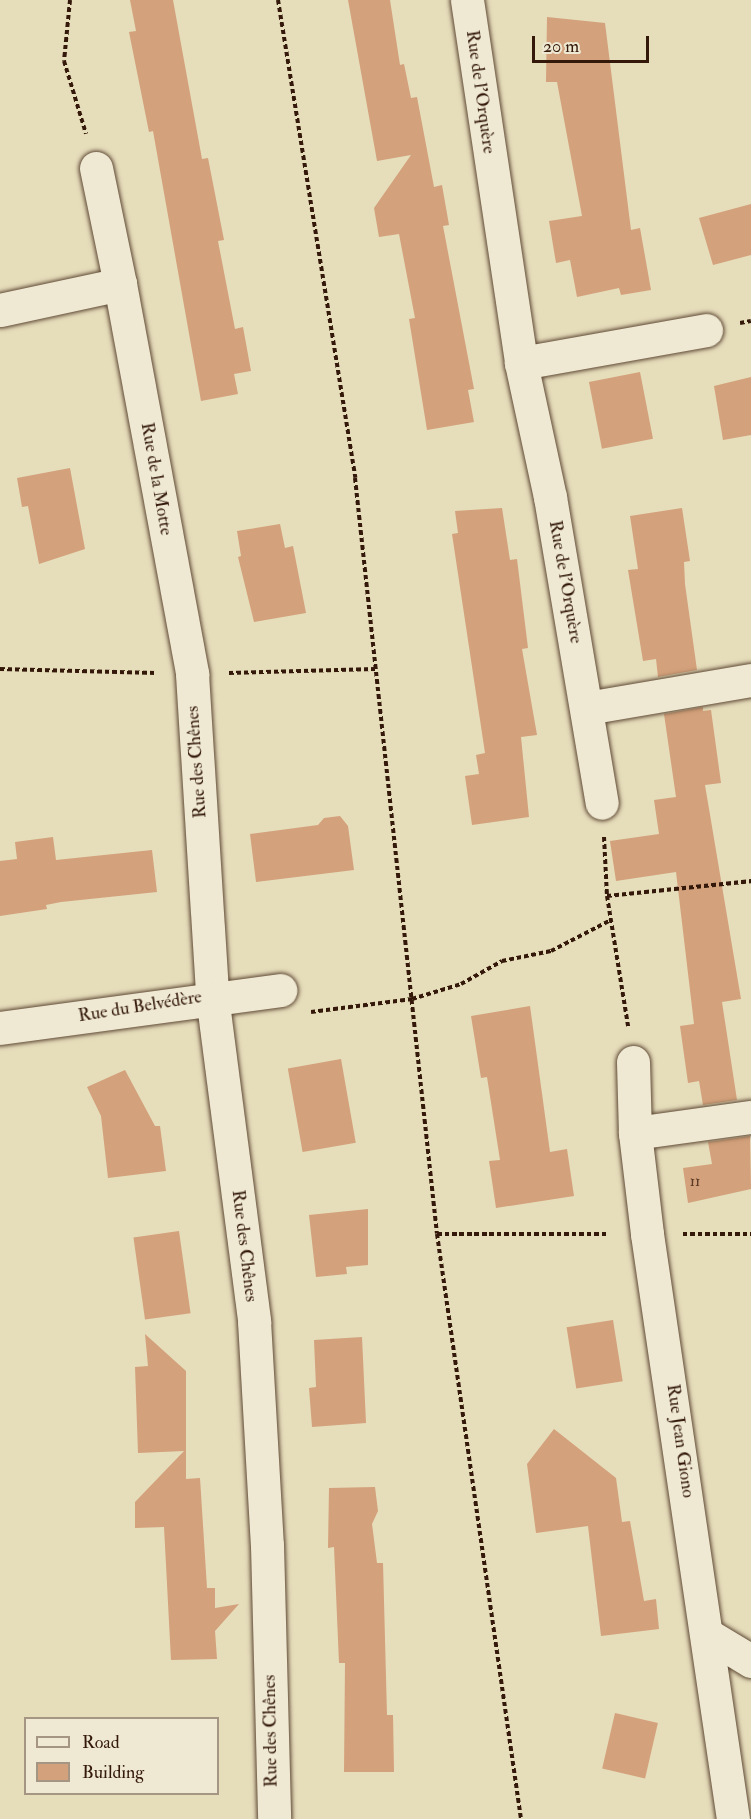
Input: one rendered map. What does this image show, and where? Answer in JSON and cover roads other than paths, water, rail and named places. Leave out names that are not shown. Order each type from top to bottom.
[{"type":"street","name":"Rue de l'Orquère","points":[[467,0],[520,363],[550,497],[602,803]]},
{"type":"street","name":"Rue de la Motte","points":[[96,168],[120,284],[192,674]]},
{"type":"street","points":[[0,310],[120,284]]},
{"type":"street","points":[[520,363],[706,330]]},
{"type":"street","name":"Rue des Chênes","points":[[192,674],[212,996],[254,1321],[267,1545],[273,1819]]},
{"type":"street","points":[[587,708],[751,680]]},
{"type":"street","name":"Rue du Belvédère","points":[[0,1028],[212,996],[280,990]]},
{"type":"street","name":"Rue Jean Giono","points":[[633,1062],[635,1134],[647,1234],[735,1819]]},
{"type":"street","points":[[635,1134],[751,1117]]},
{"type":"street","points":[[708,1635],[751,1661]]},
{"type":"street","points":[[735,1819],[751,1780]]}]
